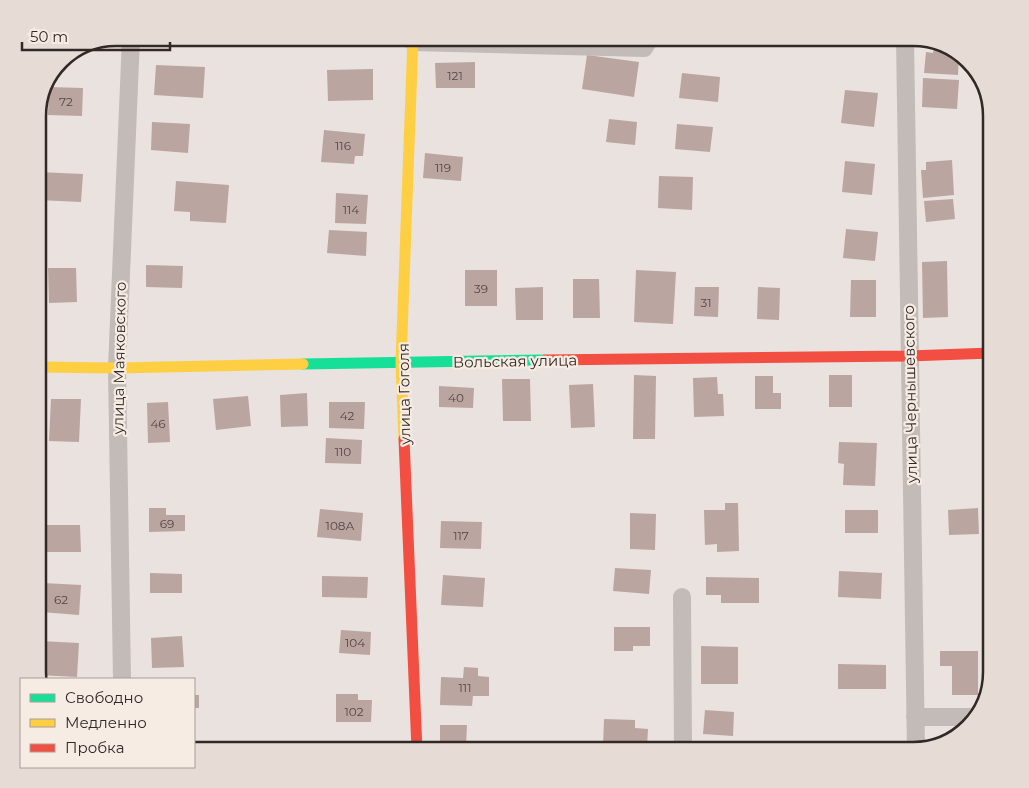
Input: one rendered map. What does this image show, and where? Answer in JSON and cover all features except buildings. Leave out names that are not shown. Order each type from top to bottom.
[{"type":"street","name":"улица Маяковского","points":[[122,678],[117,368],[131,46]]},
{"type":"street","name":"улица Гоголя","points":[[413,46],[401,362],[417,742]]},
{"type":"street","points":[[586,46],[644,48],[645,46]]},
{"type":"street","name":"улица Чернышевского","points":[[905,46],[916,742]]},
{"type":"street","name":"Вольская улица","points":[[46,367],[117,368],[983,353]]},
{"type":"street","points":[[682,598],[683,742]]},
{"type":"street","points":[[915,717],[966,717]]},
{"type":"traffic: fast","points":[[303,364],[545,360]]},
{"type":"traffic: slow","points":[[404,439],[401,362],[413,46]]},
{"type":"traffic: slow","points":[[46,367],[117,368],[303,364]]},
{"type":"traffic: jam","points":[[545,360],[909,356],[983,353]]},
{"type":"traffic: jam","points":[[404,439],[417,742]]}]
